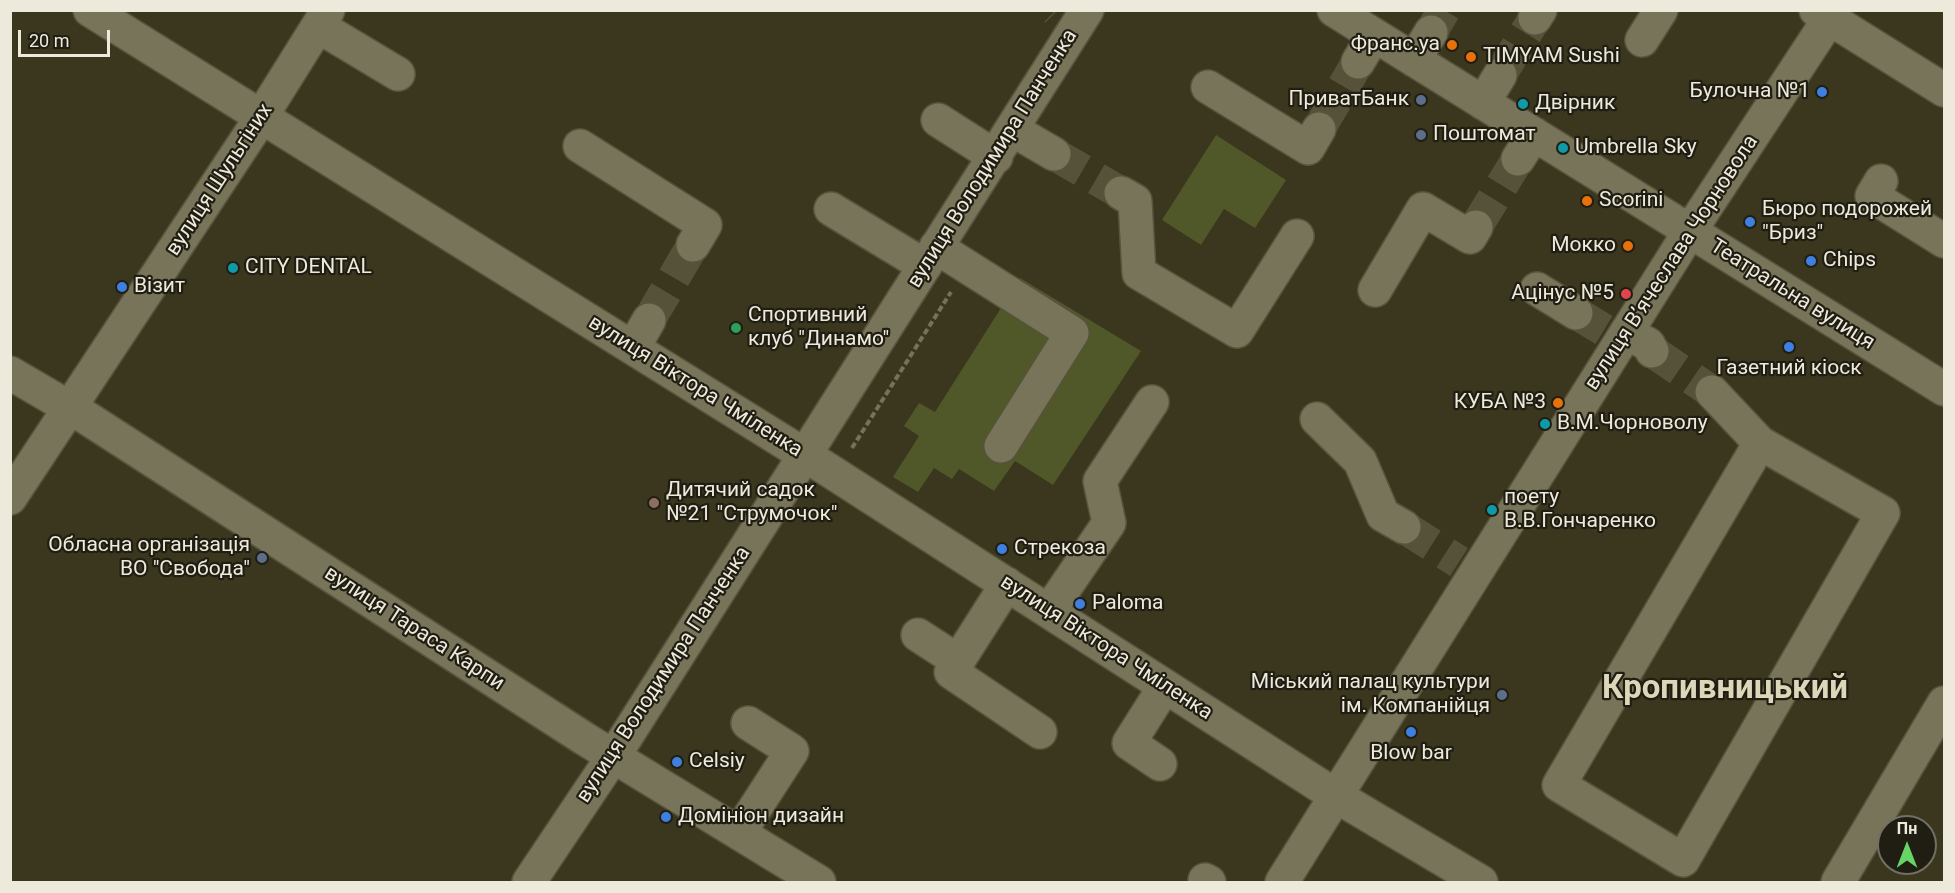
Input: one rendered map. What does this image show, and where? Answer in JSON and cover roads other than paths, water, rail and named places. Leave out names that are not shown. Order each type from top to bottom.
[{"type":"street","name":"вулиця Віктора Чміленка","points":[[90,10],[262,117],[641,334],[805,455],[1336,796],[1481,882]]},
{"type":"street","name":"Театральна вулиця","points":[[1334,10],[1366,49],[1414,60],[1483,103],[1526,147],[1690,231],[1944,389]]},
{"type":"street","points":[[1642,40],[1661,10]]},
{"type":"street","points":[[1827,13],[1944,90]]},
{"type":"street","name":"вулиця Вʼячеслава Чорновола","points":[[1284,881],[1336,796],[1467,567],[1626,339],[1690,231],[1827,13]]},
{"type":"street","name":"вулиця Володимира Панченка","points":[[529,882],[614,755],[1005,144],[1074,15]]},
{"type":"street","name":"вулиця Шульгіних","points":[[10,498],[62,403],[262,117],[323,18]]},
{"type":"street","points":[[323,18],[398,75]]},
{"type":"street","points":[[1414,60],[1431,32]]},
{"type":"street","points":[[1483,103],[1500,75]]},
{"type":"street","points":[[1208,87],[1308,148],[1319,129]]},
{"type":"street","points":[[938,120],[1005,144],[1054,154]]},
{"type":"street","points":[[580,146],[705,225],[693,245]]},
{"type":"street","points":[[1881,181],[1872,196],[1944,241]]},
{"type":"street","points":[[1121,193],[1135,201],[1139,273],[1237,331],[1297,236]]},
{"type":"street","points":[[831,208],[931,257],[1072,333],[1001,446]]},
{"type":"street","points":[[1375,290],[1423,208],[1470,237],[1476,227]]},
{"type":"street","points":[[1537,289],[1576,313]]},
{"type":"street","name":"вулиця Тараса Карпи","points":[[10,373],[62,403],[585,739],[819,882]]},
{"type":"street","points":[[1712,392],[1760,443],[1883,513],[1683,860],[1559,785],[1760,443]]},
{"type":"street","points":[[1049,611],[1109,523],[1100,481],[1152,402]]},
{"type":"street","points":[[1317,419],[1360,461],[1383,515],[1404,527]]},
{"type":"street","points":[[1007,584],[951,672],[1040,732]]},
{"type":"street","points":[[918,635],[958,661]]},
{"type":"street","points":[[1160,764],[1129,743],[1165,686]]},
{"type":"street","points":[[1838,882],[1944,703]]},
{"type":"street","points":[[739,833],[792,751],[748,723]]},
{"type":"tunnel","points":[[1431,32],[1444,10]]},
{"type":"tunnel","points":[[1500,75],[1535,18]]},
{"type":"tunnel","points":[[1319,129],[1358,62]]},
{"type":"tunnel","points":[[1054,154],[1121,193]]},
{"type":"tunnel","points":[[1476,227],[1518,159]]},
{"type":"tunnel","points":[[649,320],[693,245]]},
{"type":"tunnel","points":[[1576,313],[1604,330]]},
{"type":"tunnel","points":[[1652,351],[1712,392]]},
{"type":"tunnel","points":[[1404,527],[1459,562]]},
{"type":"place","name":"Франс.уа","points":[[1452,45]]},
{"type":"place","name":"TIMYAM Sushi","points":[[1471,57]]},
{"type":"place","name":"Булочна №1","points":[[1822,92]]},
{"type":"place","name":"ПриватБанк","points":[[1421,100]]},
{"type":"place","name":"Двірник","points":[[1523,104]]},
{"type":"place","name":"Поштомат","points":[[1421,135]]},
{"type":"place","name":"Umbrella Sky","points":[[1563,148]]},
{"type":"place","name":"Scorini","points":[[1587,201]]},
{"type":"place","name":"Бюро подорожей \"Бриз\"","points":[[1750,222]]},
{"type":"place","name":"Мокко","points":[[1628,246]]},
{"type":"place","name":"Chips","points":[[1811,261]]},
{"type":"place","name":"CITY DENTAL","points":[[233,268]]},
{"type":"place","name":"Візит","points":[[122,287]]},
{"type":"place","name":"Ацінус №5","points":[[1626,294]]},
{"type":"place","name":"Спортивний клуб \"Динамо\"","points":[[736,328]]},
{"type":"place","name":"Газетний кіоск","points":[[1789,347]]},
{"type":"place","name":"КУБА №3","points":[[1558,403]]},
{"type":"place","name":"В.М.Чорноволу","points":[[1545,424]]},
{"type":"place","name":"Дитячий садок №21 \"Струмочок\"","points":[[654,503]]},
{"type":"place","name":"поету В.В.Гончаренко","points":[[1492,510]]},
{"type":"place","name":"Стрекоза","points":[[1002,549]]},
{"type":"place","name":"Обласна організація ВО \"Свобода\"","points":[[262,558]]},
{"type":"place","name":"Paloma","points":[[1080,604]]},
{"type":"place","name":"Міський палац культури ім. Компанійця","points":[[1502,695]]},
{"type":"place","name":"Blow bar","points":[[1411,732]]},
{"type":"place","name":"Celsiy","points":[[677,762]]},
{"type":"place","name":"Домініон дизайн","points":[[666,817]]},
{"type":"district","name":"Кропивницький","points":[[1725,690]]}]
